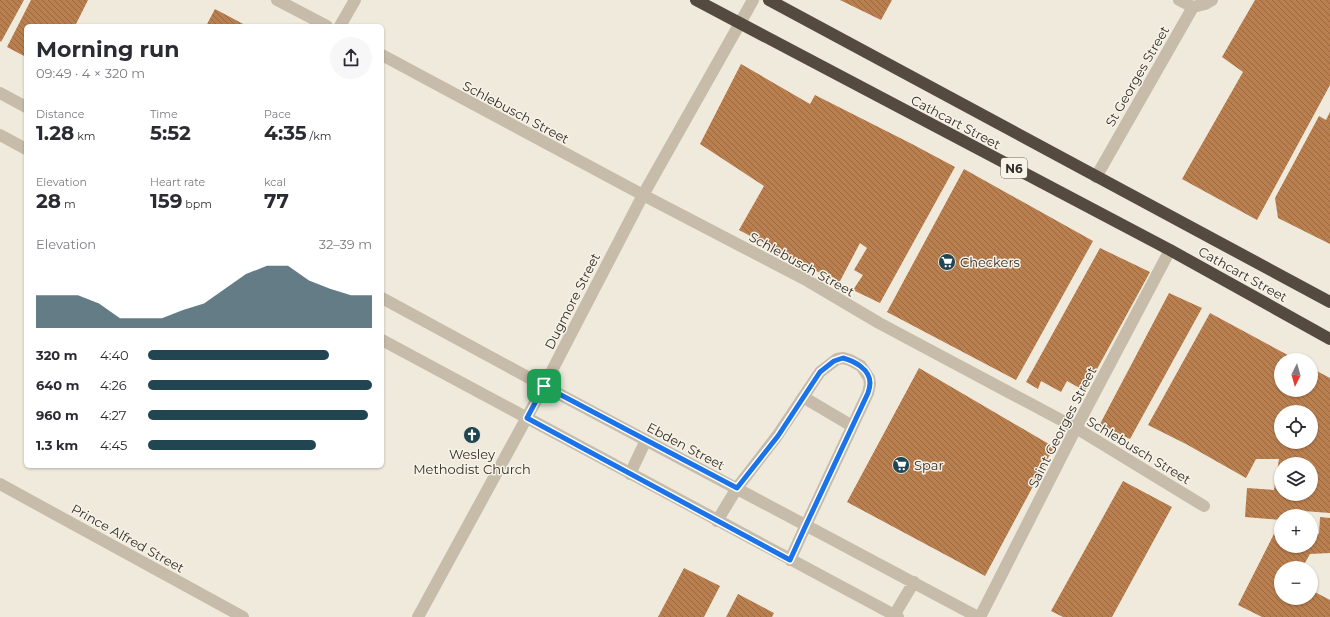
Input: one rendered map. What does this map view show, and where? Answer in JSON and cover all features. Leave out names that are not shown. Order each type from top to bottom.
[{"type":"highway","name":"Cathcart Street","points":[[696,0],[1170,250],[1330,339]]},
{"type":"highway","name":"Cathcart Street","points":[[769,0],[1330,302]]},
{"type":"street","points":[[277,0],[323,24]]},
{"type":"street","points":[[341,24],[355,0]]},
{"type":"street","name":"Dugmore Street","points":[[418,617],[527,418],[643,195],[753,0]]},
{"type":"street","points":[[1179,0],[1193,7],[1205,4],[1212,0]]},
{"type":"street","name":"St Georges Street","points":[[1096,177],[1193,7]]},
{"type":"street","name":"Schlebusch Street","points":[[384,56],[643,195],[808,281],[892,330],[1076,428],[1204,506]]},
{"type":"street","points":[[0,93],[24,106]]},
{"type":"street","points":[[0,135],[24,148]]},
{"type":"street","name":"Saint Georges Street","points":[[979,617],[1076,428],[1170,250]]},
{"type":"street","name":"Ebden Street","points":[[384,299],[544,386],[979,617]]},
{"type":"street","points":[[384,341],[895,616],[914,582]]},
{"type":"street","points":[[718,521],[737,488],[778,436],[820,372],[834,361],[843,358],[850,360],[861,366],[869,378],[870,384],[868,393],[790,560]]},
{"type":"street","points":[[803,397],[852,426]]},
{"type":"street","points":[[630,474],[646,440]]},
{"type":"street","name":"Prince Alfred Street","points":[[0,484],[244,617]]},
{"type":"building","points":[[0,0],[24,0],[1,42],[0,41]]},
{"type":"building","points":[[31,0],[88,0],[76,24],[24,24],[24,56],[7,47]]},
{"type":"building","points":[[840,0],[892,0],[881,20]]},
{"type":"building","points":[[1255,0],[1330,0],[1330,85],[1257,220],[1182,179],[1243,72],[1222,57]]},
{"type":"building","points":[[215,9],[243,24],[207,24]]},
{"type":"building","points":[[741,64],[810,104],[815,95],[955,167],[880,303],[853,290],[863,275],[854,270],[867,248],[860,243],[839,283],[739,230],[764,186],[700,144]]},
{"type":"building","points":[[1330,112],[1330,244],[1278,218],[1275,198],[1319,116],[1326,120]]},
{"type":"building","points":[[964,169],[1093,241],[1016,380],[887,312]]},
{"type":"building","points":[[1100,248],[1150,272],[1085,391],[1067,381],[1061,392],[1041,381],[1038,389],[1026,382]]},
{"type":"building","points":[[1169,293],[1202,308],[1130,439],[1100,424]]},
{"type":"building","points":[[1210,313],[1284,353],[1274,353],[1274,397],[1318,397],[1318,372],[1330,378],[1330,513],[1318,512],[1318,509],[1274,509],[1274,519],[1245,517],[1247,488],[1274,490],[1274,501],[1318,501],[1318,457],[1274,457],[1274,459],[1256,459],[1246,478],[1186,444],[1148,425]]},
{"type":"building","points":[[919,368],[1054,447],[985,576],[847,502]]},
{"type":"building","points":[[1123,481],[1172,507],[1112,617],[1063,617],[1051,611]]},
{"type":"building","points":[[1320,517],[1330,518],[1330,553],[1310,554],[1306,561],[1274,561],[1274,605],[1318,605],[1318,594],[1330,600],[1330,617],[1262,617],[1238,605],[1274,534],[1274,553],[1318,553]]},
{"type":"building","points":[[684,568],[720,586],[704,617],[658,617]]},
{"type":"building","points":[[738,594],[774,613],[772,617],[726,617]]},
{"type":"place","name":"Checkers","points":[[947,262]]},
{"type":"place","name":"Wesley Methodist Church","points":[[472,435]]},
{"type":"place","name":"Spar","points":[[901,465]]},
{"type":"route","points":[[843,358],[861,366],[869,378],[870,384],[868,393],[790,560],[527,418],[544,386],[737,488],[778,436],[820,372],[834,361],[843,358]]}]
